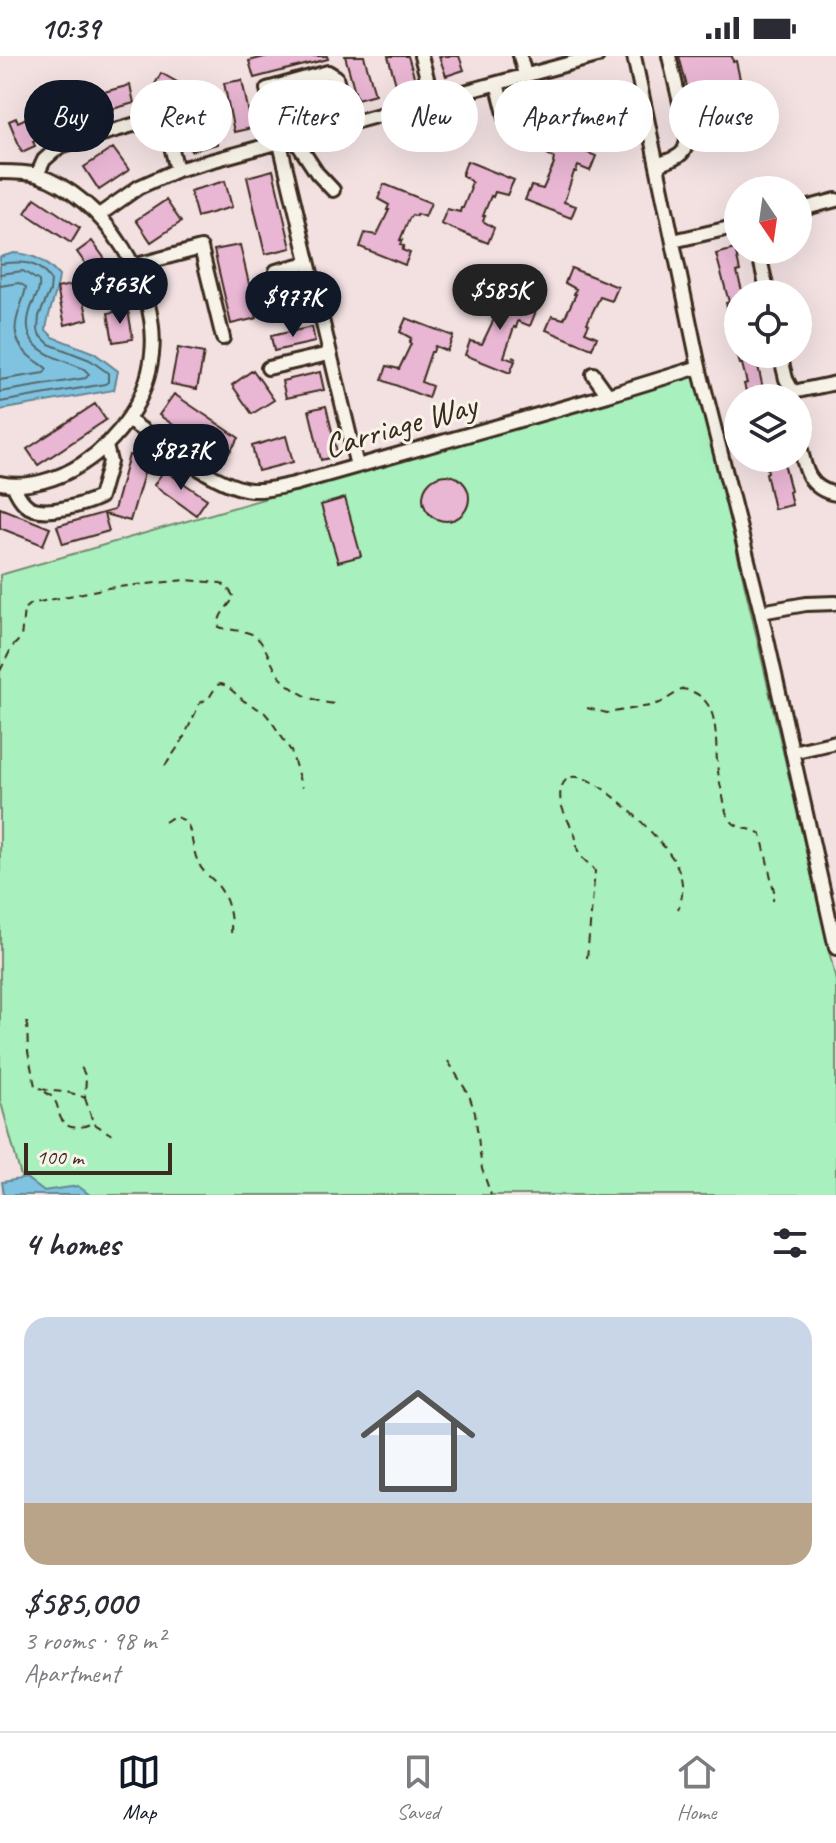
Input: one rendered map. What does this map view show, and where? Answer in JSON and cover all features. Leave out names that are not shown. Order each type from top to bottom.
[{"type":"street","points":[[421,56],[428,80]]},
{"type":"street","points":[[520,56],[525,75]]},
{"type":"street","points":[[508,80],[577,58],[597,56]]},
{"type":"street","points":[[634,56],[699,367],[761,612],[836,948]]},
{"type":"street","points":[[657,165],[678,157],[688,144],[669,56]]},
{"type":"street","points":[[299,80],[328,72],[337,80]]},
{"type":"street","points":[[37,175],[44,160],[60,146],[147,121],[161,124],[168,134],[177,170]]},
{"type":"street","points":[[99,215],[139,187],[177,170],[248,151]]},
{"type":"street","points":[[282,152],[357,466]]},
{"type":"street","points":[[303,152],[333,190]]},
{"type":"street","points":[[0,172],[37,175],[68,190],[99,215],[133,266],[147,301],[152,329],[152,353],[143,391],[128,420],[106,446],[64,473],[25,485],[7,484]]},
{"type":"street","points":[[812,206],[836,200]]},
{"type":"street","points":[[673,241],[724,229]]},
{"type":"street","points":[[133,266],[201,248],[223,338]]},
{"type":"street","points":[[307,263],[276,271],[284,304],[316,297]]},
{"type":"street","points":[[268,368],[329,354]]},
{"type":"street","name":"Carriage Way","points":[[128,420],[212,476],[251,490],[279,487],[357,466],[699,367]]},
{"type":"street","points":[[593,374],[608,395]]},
{"type":"street","points":[[812,390],[836,383]]},
{"type":"street","points":[[7,484],[30,508],[58,510],[91,501],[100,497],[110,462],[106,446]]},
{"type":"street","points":[[806,472],[811,481],[829,493]]},
{"type":"street","points":[[761,612],[806,604],[836,603]]},
{"type":"street","points":[[792,752],[836,742]]},
{"type":"path","points":[[0,671],[12,647],[21,638],[24,609],[30,604],[107,588],[186,580],[216,581],[227,587],[234,597],[223,611],[219,627],[254,636],[268,653],[276,671],[289,685],[321,702],[338,704]]},
{"type":"path","points":[[165,766],[182,741],[200,703],[221,684],[270,719],[291,751],[302,788]]},
{"type":"path","points":[[587,708],[607,713],[650,706],[683,689],[706,701],[717,731],[717,761],[726,812],[741,829],[761,834],[774,891],[773,901]]},
{"type":"path","points":[[587,958],[595,871],[577,851],[574,833],[562,806],[562,785],[568,779],[579,777],[617,798],[670,853],[681,876],[681,903],[678,909]]},
{"type":"path","points":[[165,822],[174,816],[186,821],[198,863],[226,899],[232,925],[231,937]]},
{"type":"path","points":[[27,1022],[28,1052],[35,1086],[57,1103],[60,1117],[67,1126],[82,1128],[93,1123]]},
{"type":"path","points":[[448,1061],[469,1095],[475,1113],[482,1169],[491,1195]]},
{"type":"path","points":[[80,1065],[86,1077],[85,1098],[93,1123],[112,1135]]},
{"type":"path","points":[[44,1091],[59,1090],[85,1098]]},
{"type":"green space","points":[[696,374],[836,981],[836,1195],[26,1195],[0,1099],[0,575]]},
{"type":"water","points":[[14,253],[39,259],[59,276],[46,330],[53,337],[94,353],[118,371],[114,390],[0,410],[0,257]]},
{"type":"water","points":[[26,1178],[43,1191],[78,1186],[90,1195],[4,1195],[2,1182]]},
{"type":"building","points":[[268,56],[327,56],[328,59],[254,78],[249,61]]},
{"type":"building","points":[[345,56],[364,56],[375,94],[365,97],[365,80],[352,80]]},
{"type":"building","points":[[388,56],[408,56],[415,80],[395,80]]},
{"type":"building","points":[[439,56],[459,56],[464,70],[446,76]]},
{"type":"building","points":[[679,56],[732,56],[740,79],[736,80],[685,80]]},
{"type":"building","points":[[161,73],[173,80],[157,80]]},
{"type":"building","points":[[242,80],[248,109],[248,129],[234,132],[232,122],[232,82]]},
{"type":"building","points":[[130,85],[130,104],[114,109],[114,89]]},
{"type":"building","points":[[16,118],[18,122],[24,119],[22,152],[9,121]]},
{"type":"building","points":[[114,149],[129,170],[99,190],[84,167]]},
{"type":"building","points":[[544,152],[586,152],[596,156],[590,171],[578,166],[574,172],[564,202],[576,206],[571,218],[525,200],[531,186],[543,189],[554,158]]},
{"type":"building","points":[[467,161],[514,180],[507,195],[495,192],[491,196],[483,216],[483,221],[494,228],[488,243],[441,224],[447,209],[460,212],[463,208],[472,182],[462,175]]},
{"type":"building","points":[[273,170],[291,248],[265,254],[247,177]]},
{"type":"building","points":[[225,181],[232,207],[197,217],[190,191]]},
{"type":"building","points":[[384,184],[431,203],[425,217],[412,215],[400,240],[400,245],[404,246],[402,250],[410,253],[405,265],[360,247],[365,233],[377,235],[389,210],[389,205],[378,199]]},
{"type":"building","points":[[35,198],[80,228],[71,243],[25,213]]},
{"type":"building","points":[[166,200],[181,222],[151,242],[136,220]]},
{"type":"building","points":[[92,241],[110,266],[95,277],[77,252]]},
{"type":"building","points":[[240,245],[257,318],[231,324],[214,250]]},
{"type":"building","points":[[724,252],[724,264],[738,264],[739,280],[724,280],[724,284],[716,254]]},
{"type":"building","points":[[571,268],[618,287],[612,301],[600,297],[587,323],[585,332],[597,337],[592,349],[546,330],[552,316],[564,319],[576,294],[576,289],[565,283]]},
{"type":"building","points":[[80,283],[88,319],[65,325],[57,288]]},
{"type":"building","points":[[489,293],[536,311],[530,326],[518,321],[514,327],[504,357],[515,361],[510,373],[465,355],[470,341],[482,344],[494,319],[494,314],[483,307]]},
{"type":"building","points":[[128,310],[133,339],[113,342],[108,313]]},
{"type":"building","points":[[406,318],[453,336],[447,351],[435,346],[431,352],[421,382],[432,386],[428,398],[382,380],[387,366],[399,369],[411,344],[411,338],[400,332]]},
{"type":"building","points":[[312,327],[315,342],[274,351],[271,336]]},
{"type":"building","points":[[178,348],[204,353],[197,389],[171,384]]},
{"type":"building","points":[[743,368],[758,368],[762,384],[744,384],[747,383]]},
{"type":"building","points":[[253,370],[274,400],[252,414],[232,385]]},
{"type":"building","points":[[320,372],[324,390],[286,398],[282,381]]},
{"type":"building","points":[[174,394],[239,438],[224,460],[159,415]]},
{"type":"building","points":[[95,404],[106,420],[38,465],[27,449]]},
{"type":"building","points":[[326,406],[338,456],[321,460],[309,410]]},
{"type":"building","points":[[286,436],[293,462],[258,471],[252,446]]},
{"type":"building","points":[[129,455],[148,460],[130,521],[104,514],[109,531],[63,544],[57,526],[114,510]]},
{"type":"building","points":[[164,470],[207,499],[196,515],[154,485]]},
{"type":"building","points":[[786,472],[792,505],[774,509],[766,473]]},
{"type":"building","points":[[446,475],[462,482],[469,498],[462,514],[446,521],[430,514],[423,498],[430,482]]},
{"type":"building","points":[[345,498],[361,556],[338,562],[321,505]]},
{"type":"building","points":[[0,508],[50,528],[43,545],[0,528]]}]
